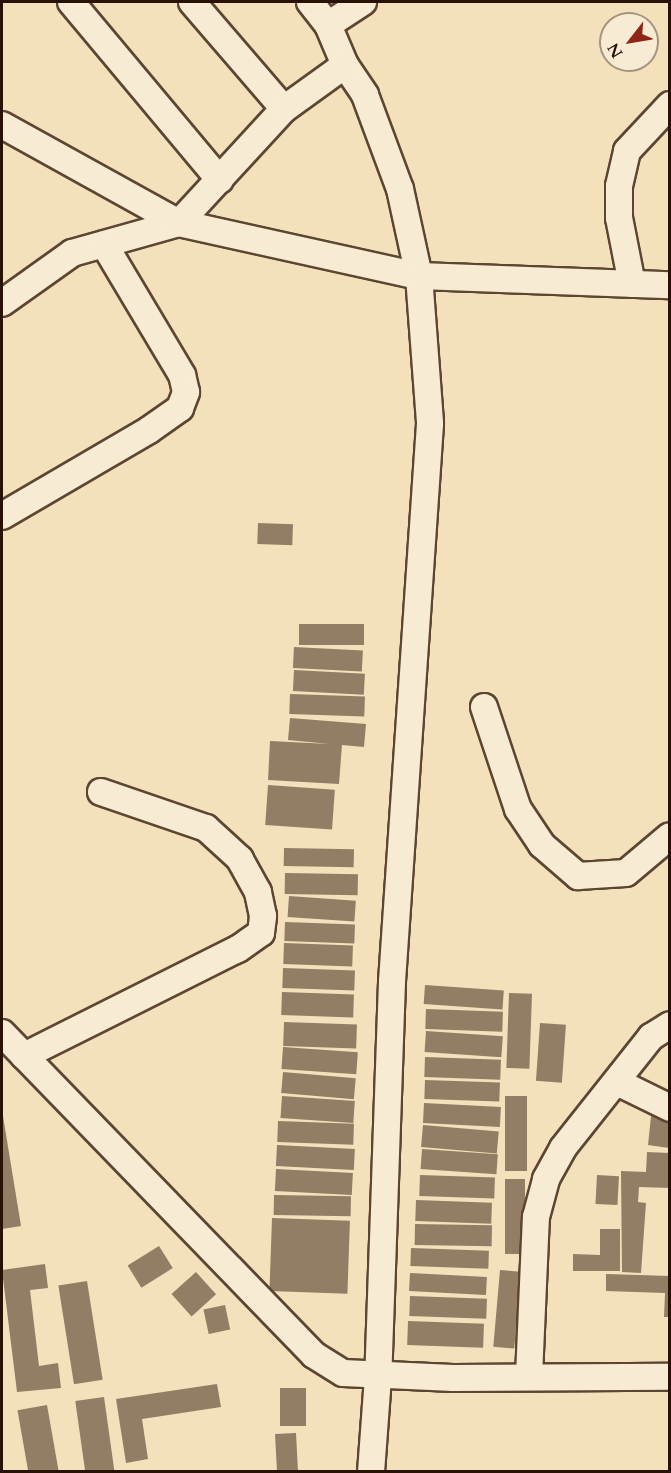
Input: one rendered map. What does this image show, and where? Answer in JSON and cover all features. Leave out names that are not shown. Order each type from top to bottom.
[{"type":"street","points":[[71,2],[220,180]]},
{"type":"street","points":[[192,2],[284,109]]},
{"type":"street","points":[[310,2],[328,25],[345,65],[365,95],[400,189],[419,276],[430,424],[392,982],[378,1377],[371,1472]]},
{"type":"street","points":[[328,25],[363,2]]},
{"type":"street","points":[[2,303],[63,258],[179,223],[284,109],[345,65]]},
{"type":"street","points":[[632,284],[619,218],[618,186],[627,152],[669,105]]},
{"type":"street","points":[[2,125],[179,223],[419,276],[669,285]]},
{"type":"street","points":[[2,516],[149,430],[180,408],[186,392],[182,375],[104,244]]},
{"type":"street","points":[[484,707],[518,809],[542,845],[578,876],[626,873],[669,836]]},
{"type":"street","points":[[24,1056],[238,949],[261,933],[263,916],[258,892],[240,859],[206,828],[101,792]]},
{"type":"street","points":[[529,1376],[536,1217],[546,1179],[563,1148],[651,1037],[669,1025]]},
{"type":"street","points":[[2,1033],[314,1355],[343,1373],[378,1377],[669,1377]]},
{"type":"street","points":[[617,1082],[669,1108]]},
{"type":"building","points":[[258,523],[293,524],[292,545],[257,544]]},
{"type":"building","points":[[299,624],[364,624],[364,645],[299,645]]},
{"type":"building","points":[[294,647],[363,651],[362,672],[293,668]]},
{"type":"building","points":[[294,670],[365,674],[364,695],[293,691]]},
{"type":"building","points":[[290,694],[365,697],[364,717],[289,714]]},
{"type":"building","points":[[290,718],[366,724],[364,747],[342,745],[339,784],[268,780],[270,741],[330,744],[288,740]]},
{"type":"building","points":[[268,785],[335,790],[332,830],[265,825]]},
{"type":"building","points":[[284,848],[354,849],[354,867],[284,866]]},
{"type":"building","points":[[285,873],[358,874],[358,895],[285,894]]},
{"type":"building","points":[[289,896],[356,901],[354,922],[288,917]]},
{"type":"building","points":[[285,922],[355,924],[354,943],[284,941]]},
{"type":"building","points":[[284,943],[353,945],[352,966],[283,964]]},
{"type":"building","points":[[283,968],[355,971],[354,991],[282,988]]},
{"type":"building","points":[[425,985],[504,991],[502,1009],[424,1004]]},
{"type":"building","points":[[282,992],[354,995],[353,1017],[281,1015]]},
{"type":"building","points":[[509,993],[532,994],[529,1069],[506,1068]]},
{"type":"building","points":[[426,1009],[503,1012],[502,1032],[425,1029]]},
{"type":"building","points":[[284,1022],[357,1025],[356,1049],[283,1046]]},
{"type":"building","points":[[540,1023],[566,1025],[562,1083],[536,1081]]},
{"type":"building","points":[[426,1031],[503,1036],[501,1057],[425,1052]]},
{"type":"building","points":[[283,1047],[358,1052],[356,1074],[281,1069]]},
{"type":"building","points":[[425,1057],[501,1060],[500,1080],[424,1077]]},
{"type":"building","points":[[283,1072],[356,1078],[354,1099],[281,1093]]},
{"type":"building","points":[[425,1080],[500,1083],[499,1102],[424,1099]]},
{"type":"building","points":[[282,1096],[355,1101],[353,1123],[280,1118]]},
{"type":"building","points":[[505,1096],[527,1096],[527,1171],[505,1171]]},
{"type":"building","points":[[424,1103],[501,1107],[500,1127],[423,1123]]},
{"type":"building","points":[[652,1107],[670,1109],[669,1148],[648,1145]]},
{"type":"building","points":[[2,1110],[21,1226],[2,1229]]},
{"type":"building","points":[[278,1121],[354,1124],[353,1145],[277,1142]]},
{"type":"building","points":[[423,1125],[499,1132],[497,1154],[421,1147]]},
{"type":"building","points":[[277,1145],[355,1149],[354,1170],[276,1166]]},
{"type":"building","points":[[422,1149],[498,1154],[496,1174],[421,1169]]},
{"type":"building","points":[[647,1152],[670,1153],[670,1188],[639,1187],[638,1202],[646,1203],[641,1273],[622,1272],[621,1171],[646,1172]]},
{"type":"building","points":[[276,1169],[353,1173],[352,1195],[275,1191]]},
{"type":"building","points":[[420,1175],[495,1178],[494,1199],[419,1196]]},
{"type":"building","points":[[597,1175],[619,1176],[617,1205],[595,1204]]},
{"type":"building","points":[[505,1179],[525,1179],[525,1254],[505,1254]]},
{"type":"building","points":[[274,1195],[351,1196],[351,1216],[274,1215]]},
{"type":"building","points":[[416,1200],[492,1203],[491,1224],[415,1221]]},
{"type":"building","points":[[272,1218],[350,1221],[347,1294],[269,1291]]},
{"type":"building","points":[[415,1224],[492,1225],[492,1246],[415,1245]]},
{"type":"building","points":[[600,1229],[620,1229],[620,1271],[573,1271],[573,1254],[600,1255]]},
{"type":"building","points":[[159,1246],[173,1268],[141,1288],[128,1266]]},
{"type":"building","points":[[411,1248],[489,1251],[488,1269],[410,1266]]},
{"type":"building","points":[[45,1264],[48,1288],[30,1290],[39,1366],[58,1363],[61,1388],[17,1392],[2,1270]]},
{"type":"building","points":[[500,1270],[521,1272],[514,1349],[493,1347]]},
{"type":"building","points":[[196,1272],[216,1294],[192,1316],[171,1294]]},
{"type":"building","points":[[410,1273],[487,1277],[486,1295],[409,1291]]},
{"type":"building","points":[[606,1274],[670,1276],[670,1317],[664,1317],[665,1293],[606,1291]]},
{"type":"building","points":[[87,1281],[103,1380],[74,1384],[58,1286]]},
{"type":"building","points":[[410,1296],[487,1299],[486,1319],[409,1316]]},
{"type":"building","points":[[225,1305],[230,1329],[209,1334],[203,1310]]},
{"type":"building","points":[[408,1321],[484,1324],[483,1348],[407,1345]]},
{"type":"building","points":[[217,1384],[221,1407],[142,1419],[148,1459],[126,1463],[116,1399]]},
{"type":"building","points":[[280,1388],[306,1388],[306,1426],[280,1426]]},
{"type":"building","points":[[104,1397],[115,1472],[85,1472],[75,1401]]},
{"type":"building","points":[[47,1405],[59,1472],[28,1472],[17,1410]]},
{"type":"building","points":[[296,1433],[298,1472],[277,1472],[275,1434]]}]
